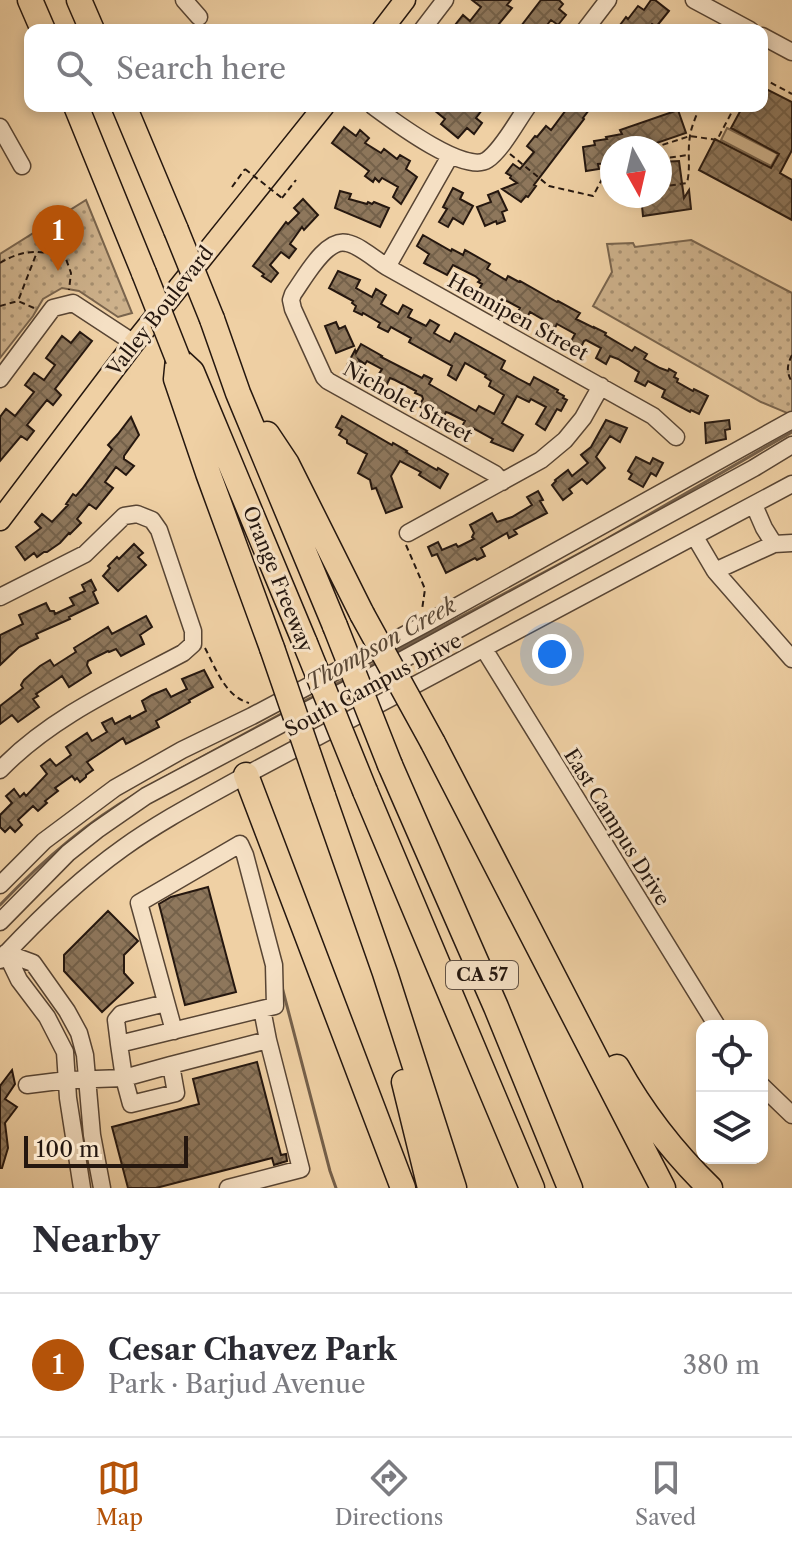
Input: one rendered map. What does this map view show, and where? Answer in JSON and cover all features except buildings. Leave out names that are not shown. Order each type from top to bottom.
[{"type":"highway","points":[[30,0],[40,24]]},
{"type":"highway","points":[[79,0],[89,24]]},
{"type":"highway","name":"Orange Freeway","points":[[79,112],[178,359],[192,372],[532,1188]]},
{"type":"highway","name":"Orange Freeway","points":[[126,112],[390,765],[496,1007],[570,1188]]},
{"type":"highway","points":[[178,359],[176,379],[385,973],[454,1188]]},
{"type":"highway","points":[[238,393],[287,464],[362,614],[500,870],[663,1188]]},
{"type":"highway","points":[[246,775],[403,1188]]},
{"type":"highway","points":[[500,870],[644,1112],[682,1160],[710,1188]]},
{"type":"highway","points":[[351,879],[430,1188]]},
{"type":"main road","points":[[387,24],[405,0]]},
{"type":"main road","name":"Valley Boulevard","points":[[0,520],[134,343],[319,112]]},
{"type":"street","points":[[184,0],[199,17]]},
{"type":"street","points":[[427,24],[445,0]]},
{"type":"street","points":[[590,24],[608,0]]},
{"type":"street","points":[[694,0],[739,24]]},
{"type":"street","points":[[768,39],[792,52]]},
{"type":"street","points":[[381,112],[450,156],[470,164],[486,161],[524,112]]},
{"type":"street","points":[[0,127],[22,166]]},
{"type":"street","points":[[387,267],[450,156]]},
{"type":"street","name":"Hennipen Street","points":[[291,300],[325,250],[336,242],[348,243],[653,416],[676,437]]},
{"type":"street","name":"Nicholet Street","points":[[291,300],[328,381],[495,474],[502,482]]},
{"type":"street","points":[[0,379],[53,308],[73,303],[134,343]]},
{"type":"street","points":[[408,533],[541,460],[565,440],[583,418],[601,386]]},
{"type":"street","points":[[0,885],[44,841],[115,788],[438,616],[792,420]]},
{"type":"street","points":[[0,922],[68,853],[146,796],[404,659],[792,445]]},
{"type":"street","name":"South Campus Drive","points":[[3,957],[64,895],[125,846],[171,817],[792,484]]},
{"type":"street","points":[[754,505],[774,544]]},
{"type":"street","points":[[0,597],[85,554],[124,516],[137,514],[152,520],[159,530],[193,631],[193,644],[183,653],[74,710],[0,770]]},
{"type":"street","points":[[695,537],[715,571],[792,659]]},
{"type":"street","points":[[715,571],[774,544],[792,543]]},
{"type":"street","name":"East Campus Drive","points":[[484,649],[713,1020]]},
{"type":"street","points":[[119,1044],[174,1031],[275,1006],[274,965],[240,844],[139,903],[174,1031]]},
{"type":"street","points":[[3,957],[33,963],[79,1033],[85,1055],[92,1135],[102,1188]]},
{"type":"street","points":[[3,957],[47,1017],[65,1052],[75,1155],[82,1188]]},
{"type":"street","points":[[166,1003],[121,1014],[116,1020],[131,1104],[176,1093],[171,1065]]},
{"type":"street","points":[[228,1188],[301,1169],[262,1009]]},
{"type":"street","points":[[27,1085],[124,1078],[268,1040]]},
{"type":"street","points":[[768,1092],[792,1115]]},
{"type":"path","points":[[768,81],[792,94]]},
{"type":"path","points":[[672,185],[687,183],[691,168],[690,136],[698,112]]},
{"type":"path","points":[[672,142],[690,136],[717,140],[732,112]]},
{"type":"path","points":[[500,146],[549,186],[593,196],[600,183]]},
{"type":"path","points":[[672,157],[689,155]]},
{"type":"path","points":[[232,187],[245,169],[282,198],[296,180]]},
{"type":"path","points":[[18,301],[38,251]]},
{"type":"path","points":[[0,263],[14,254],[38,251],[66,259],[71,273],[69,291]]},
{"type":"path","points":[[0,306],[18,301],[38,310]]},
{"type":"path","points":[[792,355],[787,367],[792,382]]},
{"type":"path","points":[[408,533],[406,547],[425,589],[420,615]]},
{"type":"path","points":[[193,644],[205,647],[229,692],[237,699],[252,704]]},
{"type":"shaded area","points":[[727,128],[778,154],[771,166],[721,140]]},
{"type":"shaded area","points":[[86,200],[132,313],[118,317],[79,291],[62,288],[43,299],[0,358],[0,254]]},
{"type":"shaded area","points":[[691,240],[792,293],[792,415],[761,402],[593,306],[612,272],[607,244],[633,243],[635,247]]},
{"type":"waterway","name":"Thompson Creek","points":[[395,652],[605,540],[792,432]]},
{"type":"waterway","name":"Thompson Creek","points":[[364,669],[378,662]]},
{"type":"waterway","name":"Thompson Creek","points":[[332,686],[346,679]]},
{"type":"waterway","name":"Thompson Creek","points":[[300,703],[315,696]]},
{"type":"waterway","name":"Thompson Creek","points":[[160,780],[283,713]]},
{"type":"waterway","name":"Thompson Creek","points":[[0,905],[64,845],[136,794]]},
{"type":"waterway","points":[[282,987],[336,1188]]},
{"type":"place","name":"Cesar Chavez Park","points":[[58,271]]}]
